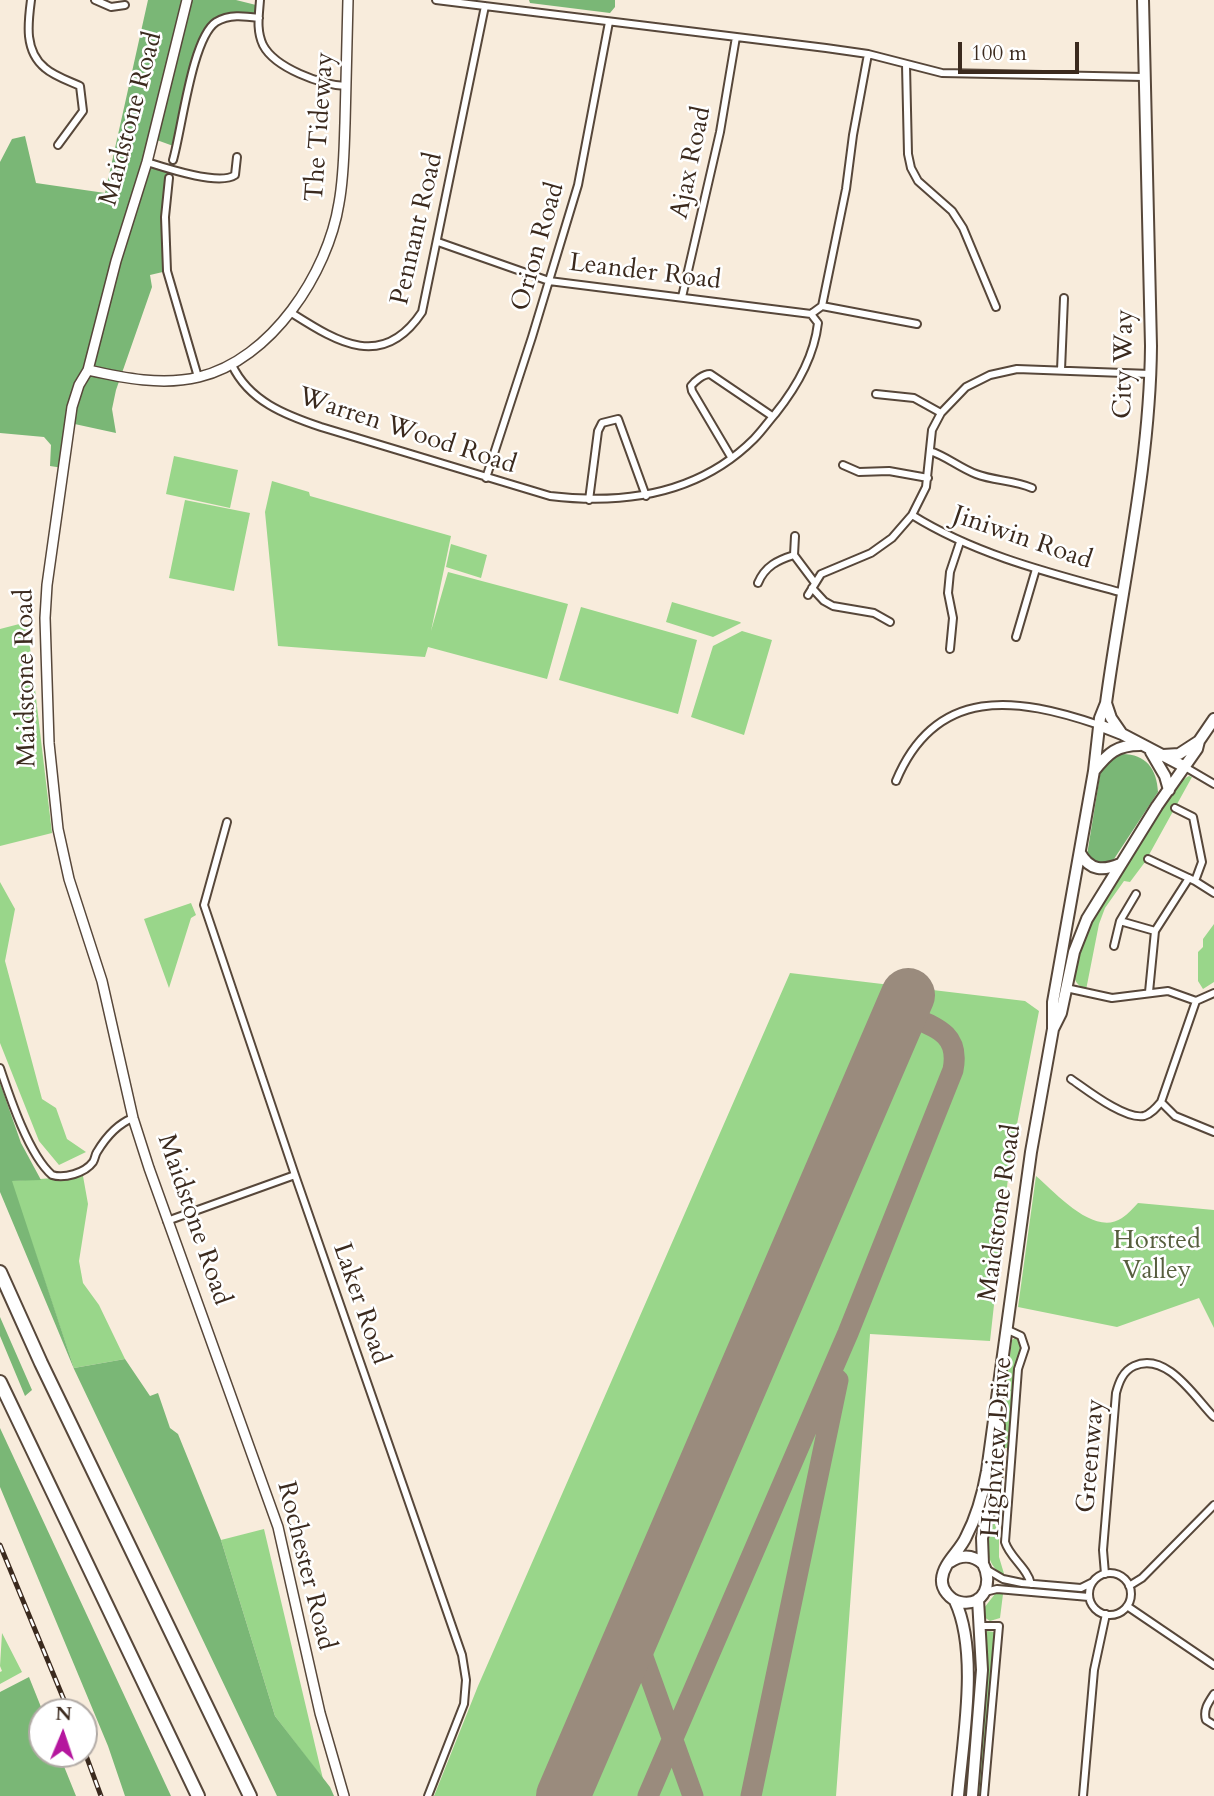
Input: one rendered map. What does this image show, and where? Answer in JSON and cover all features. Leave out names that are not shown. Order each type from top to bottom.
[{"type":"highway","points":[[0,1272],[41,1363],[250,1796]]},
{"type":"highway","points":[[0,1382],[198,1796]]},
{"type":"main road","name":"Maidstone Road","points":[[187,0],[147,162],[116,261],[88,370],[79,385],[72,407],[47,585],[45,640],[54,799],[62,847],[74,896],[102,981],[133,1118],[214,1350]]},
{"type":"main road","name":"The Tideway","points":[[88,370],[116,377],[148,380],[174,381],[198,377],[232,365],[265,339],[290,312],[318,268],[339,206],[348,0]]},
{"type":"main road","name":"City Way","points":[[1099,725],[1106,703],[1144,451],[1150,374],[1143,0]]},
{"type":"main road","points":[[1106,703],[1111,718],[1122,734]]},
{"type":"main road","name":"Maidstone Road","points":[[1053,1029],[1061,1013],[1074,952],[1083,926],[1120,863],[1197,749],[1199,741],[1214,719]]},
{"type":"main road","name":"Maidstone Road","points":[[950,1562],[966,1538],[981,1501],[987,1471],[1031,1152],[1053,1029],[1053,1002],[1094,771],[1099,725]]},
{"type":"main road","points":[[1099,725],[1185,767]]},
{"type":"main road","points":[[1160,755],[1179,754],[1199,741]]},
{"type":"main road","points":[[1094,771],[1106,755],[1115,749],[1145,748]]},
{"type":"main road","points":[[1145,748],[1161,767],[1169,790]]},
{"type":"main road","points":[[1080,853],[1084,860],[1098,869],[1120,863]]},
{"type":"main road","name":"Rochester Road","points":[[214,1350],[278,1527],[320,1713],[344,1796]]},
{"type":"main road","name":"Maidstone Road","points":[[984,1566],[982,1538],[996,1486],[1000,1415],[997,1405]]},
{"type":"main road","points":[[958,1796],[968,1669],[965,1625],[955,1601],[947,1593],[942,1581],[950,1562],[968,1556],[984,1566],[988,1580],[982,1595],[982,1670],[972,1796]]},
{"type":"main road","points":[[955,1601],[969,1603],[982,1595]]},
{"type":"street","points":[[30,0],[27,31],[33,53],[45,68],[80,86],[83,111],[58,145]]},
{"type":"street","points":[[94,0],[111,7],[125,5]]},
{"type":"street","points":[[260,0],[260,37],[271,55],[316,82],[346,86]]},
{"type":"street","points":[[436,0],[868,54],[942,73],[1144,77]]},
{"type":"street","name":"Pennant Road","points":[[290,312],[338,340],[358,347],[392,340],[415,324],[422,312],[438,242],[485,6]]},
{"type":"street","name":"Maidstone Road","points":[[173,160],[193,71],[206,32],[225,18],[258,18]]},
{"type":"street","name":"Orion Road","points":[[486,478],[578,185],[609,22]]},
{"type":"street","name":"Ajax Road","points":[[682,297],[720,132],[736,37]]},
{"type":"street","points":[[811,314],[822,306],[848,178],[868,54]]},
{"type":"street","points":[[906,65],[908,154],[911,168],[918,181],[942,199],[964,228],[996,307]]},
{"type":"street","points":[[147,162],[228,180],[235,175],[237,157]]},
{"type":"street","name":"Maidstone Road","points":[[169,178],[165,217],[167,271],[198,377]]},
{"type":"street","name":"Leander Road","points":[[438,242],[549,281],[811,314]]},
{"type":"street","points":[[1061,370],[1064,298]]},
{"type":"street","points":[[822,306],[917,324]]},
{"type":"street","name":"Warren Wood Road","points":[[232,365],[246,386],[264,402],[287,415],[486,478],[550,496],[589,500],[646,496],[699,479],[755,439],[790,394],[811,348],[818,323],[811,314]]},
{"type":"street","points":[[811,589],[829,569],[871,553],[892,538],[912,514],[924,494],[928,478],[932,430],[940,413],[966,387],[990,375],[1017,369],[1150,374]]},
{"type":"street","points":[[731,457],[692,391],[694,382],[710,374],[772,416]]},
{"type":"street","points":[[876,394],[914,398],[940,413]]},
{"type":"street","points":[[589,500],[598,431],[602,423],[618,419],[646,496]]},
{"type":"street","points":[[930,451],[979,475],[1019,482],[1032,488]]},
{"type":"street","points":[[843,465],[859,472],[889,471],[928,478]]},
{"type":"street","name":"Jiniwin Road","points":[[912,514],[960,542],[1036,569],[1123,593]]},
{"type":"street","points":[[795,536],[794,555],[811,589],[824,601],[833,606],[874,613],[890,622]]},
{"type":"street","points":[[950,649],[953,618],[948,593],[950,572],[960,542]]},
{"type":"street","points":[[758,583],[762,573],[772,564],[794,555]]},
{"type":"street","points":[[1016,637],[1036,569]]},
{"type":"street","points":[[896,781],[910,753],[932,728],[973,707],[1019,705],[1099,725]]},
{"type":"street","points":[[1185,767],[1214,784]]},
{"type":"street","points":[[1149,992],[1155,931],[1202,862],[1193,817],[1175,808]]},
{"type":"street","name":"Laker Road","points":[[227,822],[204,905],[462,1655],[466,1680],[464,1704],[428,1796]]},
{"type":"street","points":[[1148,859],[1192,879],[1214,893]]},
{"type":"street","points":[[1114,946],[1120,921],[1136,894]]},
{"type":"street","points":[[1120,921],[1155,931]]},
{"type":"street","points":[[1066,988],[1112,998],[1168,992],[1196,1001],[1214,993]]},
{"type":"street","points":[[1071,1079],[1121,1111],[1144,1116],[1154,1110],[1161,1102],[1196,1001]]},
{"type":"street","points":[[0,1069],[30,1142],[52,1175],[70,1176],[92,1163],[98,1150],[118,1125],[133,1118]]},
{"type":"street","points":[[1161,1102],[1175,1116],[1214,1132]]},
{"type":"street","points":[[167,1221],[295,1175]]},
{"type":"street","name":"Highview Drive","points":[[1008,1330],[1021,1336],[1025,1348],[1018,1369],[1005,1542],[1031,1584]]},
{"type":"street","name":"Greenway","points":[[1105,1574],[1103,1550],[1114,1413],[1117,1390],[1123,1375],[1139,1364],[1161,1366],[1175,1376],[1214,1418]]},
{"type":"street","points":[[1129,1586],[1142,1578],[1214,1505]]},
{"type":"street","points":[[984,1566],[1005,1580],[1082,1588],[1105,1574],[1119,1575],[1129,1586],[1131,1594],[1127,1606],[1120,1612],[1106,1614],[1095,1608],[1089,1597],[1093,1583]]},
{"type":"street","name":"Highview Drive","points":[[1022,1583],[1025,1572]]},
{"type":"street","points":[[982,1595],[997,1590],[1089,1597]]},
{"type":"street","points":[[1127,1606],[1214,1665]]},
{"type":"street","points":[[1083,1796],[1094,1670],[1106,1614]]},
{"type":"street","points":[[980,1626],[999,1626],[984,1796]]},
{"type":"street","points":[[1214,1694],[1206,1706],[1205,1715],[1206,1720],[1214,1725]]},
{"type":"green space","points":[[148,0],[236,0],[260,6],[259,18],[247,16],[215,23],[201,42],[176,147],[154,139],[147,162],[169,168],[167,271],[150,275],[152,287],[116,390],[112,409],[116,433],[70,423],[63,468],[50,466],[51,445],[44,437],[0,433],[0,162],[12,139],[25,136],[36,183],[105,193]]},
{"type":"green space","points":[[529,0],[615,0],[615,7],[610,13],[530,3]]},
{"type":"green space","points":[[174,456],[238,470],[230,508],[166,494]]},
{"type":"green space","points":[[272,481],[309,492],[310,496],[451,536],[431,631],[448,572],[568,604],[547,679],[428,647],[425,657],[278,646],[265,512]]},
{"type":"green space","points":[[185,500],[250,513],[234,591],[169,578]]},
{"type":"green space","points":[[451,544],[487,555],[481,578],[446,567]]},
{"type":"green space","points":[[672,602],[741,623],[713,637],[666,622]]},
{"type":"green space","points":[[581,607],[697,640],[678,714],[559,680]]},
{"type":"green space","points":[[27,622],[52,833],[0,846],[0,629]]},
{"type":"green space","points":[[742,631],[772,640],[744,735],[691,717],[713,646]]},
{"type":"green space","points":[[1120,754],[1136,756],[1148,764],[1155,776],[1158,792],[1114,859],[1110,863],[1096,864],[1087,855],[1101,769],[1109,759]]},
{"type":"green space","points":[[1189,776],[1192,777],[1145,862],[1130,882],[1124,881],[1105,908],[1099,924],[1086,990],[1077,984],[1074,974],[1089,927],[1152,821],[1167,799]]},
{"type":"green space","points":[[0,882],[15,909],[5,961],[42,1099],[56,1108],[67,1139],[86,1152],[59,1165],[39,1141],[0,1043]]},
{"type":"green space","points":[[191,903],[196,915],[191,918],[169,988],[144,919]]},
{"type":"green space","points":[[1214,924],[1214,982],[1203,989],[1198,981],[1198,952],[1203,947],[1203,939]]},
{"type":"green space","points":[[790,973],[1025,1001],[1039,1011],[1010,1160],[990,1341],[870,1334],[836,1796],[434,1796],[478,1686]]},
{"type":"green space","points":[[0,1083],[21,1143],[41,1180],[12,1181],[74,1368],[125,1359],[150,1396],[158,1393],[170,1428],[178,1434],[221,1540],[275,1716],[330,1787],[334,1796],[277,1796],[74,1369],[0,1192]]},
{"type":"green space","points":[[83,1176],[88,1204],[79,1261],[83,1283],[99,1305],[125,1359],[74,1368],[11,1181]]},
{"type":"green space","name":"Horsted Valley","points":[[1036,1176],[1076,1210],[1100,1222],[1122,1218],[1138,1203],[1214,1210],[1214,1328],[1199,1298],[1117,1327],[1018,1307]]},
{"type":"green space","points":[[0,1317],[32,1390],[25,1396],[0,1336]]},
{"type":"green space","points":[[1017,1336],[1022,1352],[1015,1369],[1008,1448],[1003,1448],[1005,1395],[1012,1340]]},
{"type":"green space","points":[[0,1428],[171,1796],[125,1796],[98,1722],[98,1698],[88,1698],[0,1487]]},
{"type":"green space","points":[[993,1519],[999,1536],[999,1557],[1005,1577],[992,1565],[989,1558],[988,1543]]},
{"type":"green space","points":[[264,1529],[323,1779],[275,1716],[221,1540]]},
{"type":"green space","points":[[995,1594],[1003,1594],[1000,1618],[990,1621],[984,1617],[984,1608]]},
{"type":"green space","points":[[987,1631],[994,1632],[994,1637],[981,1796],[977,1796]]},
{"type":"green space","points":[[2,1633],[22,1672],[0,1684],[2,1671]]},
{"type":"green space","points":[[29,1677],[37,1698],[28,1698],[28,1768],[65,1768],[76,1796],[0,1796],[0,1692]]},
{"type":"taxiway","points":[[648,1796],[848,1333],[953,1070],[954,1057],[948,1038],[932,1026],[900,1012]]},
{"type":"taxiway","points":[[751,1796],[838,1380]]},
{"type":"taxiway","points":[[634,1632],[693,1796]]},
{"type":"runway","points":[[563,1796],[908,995]]},
{"type":"railway","points":[[0,1545],[63,1698]]},
{"type":"railway","points":[[91,1768],[101,1796]]}]
